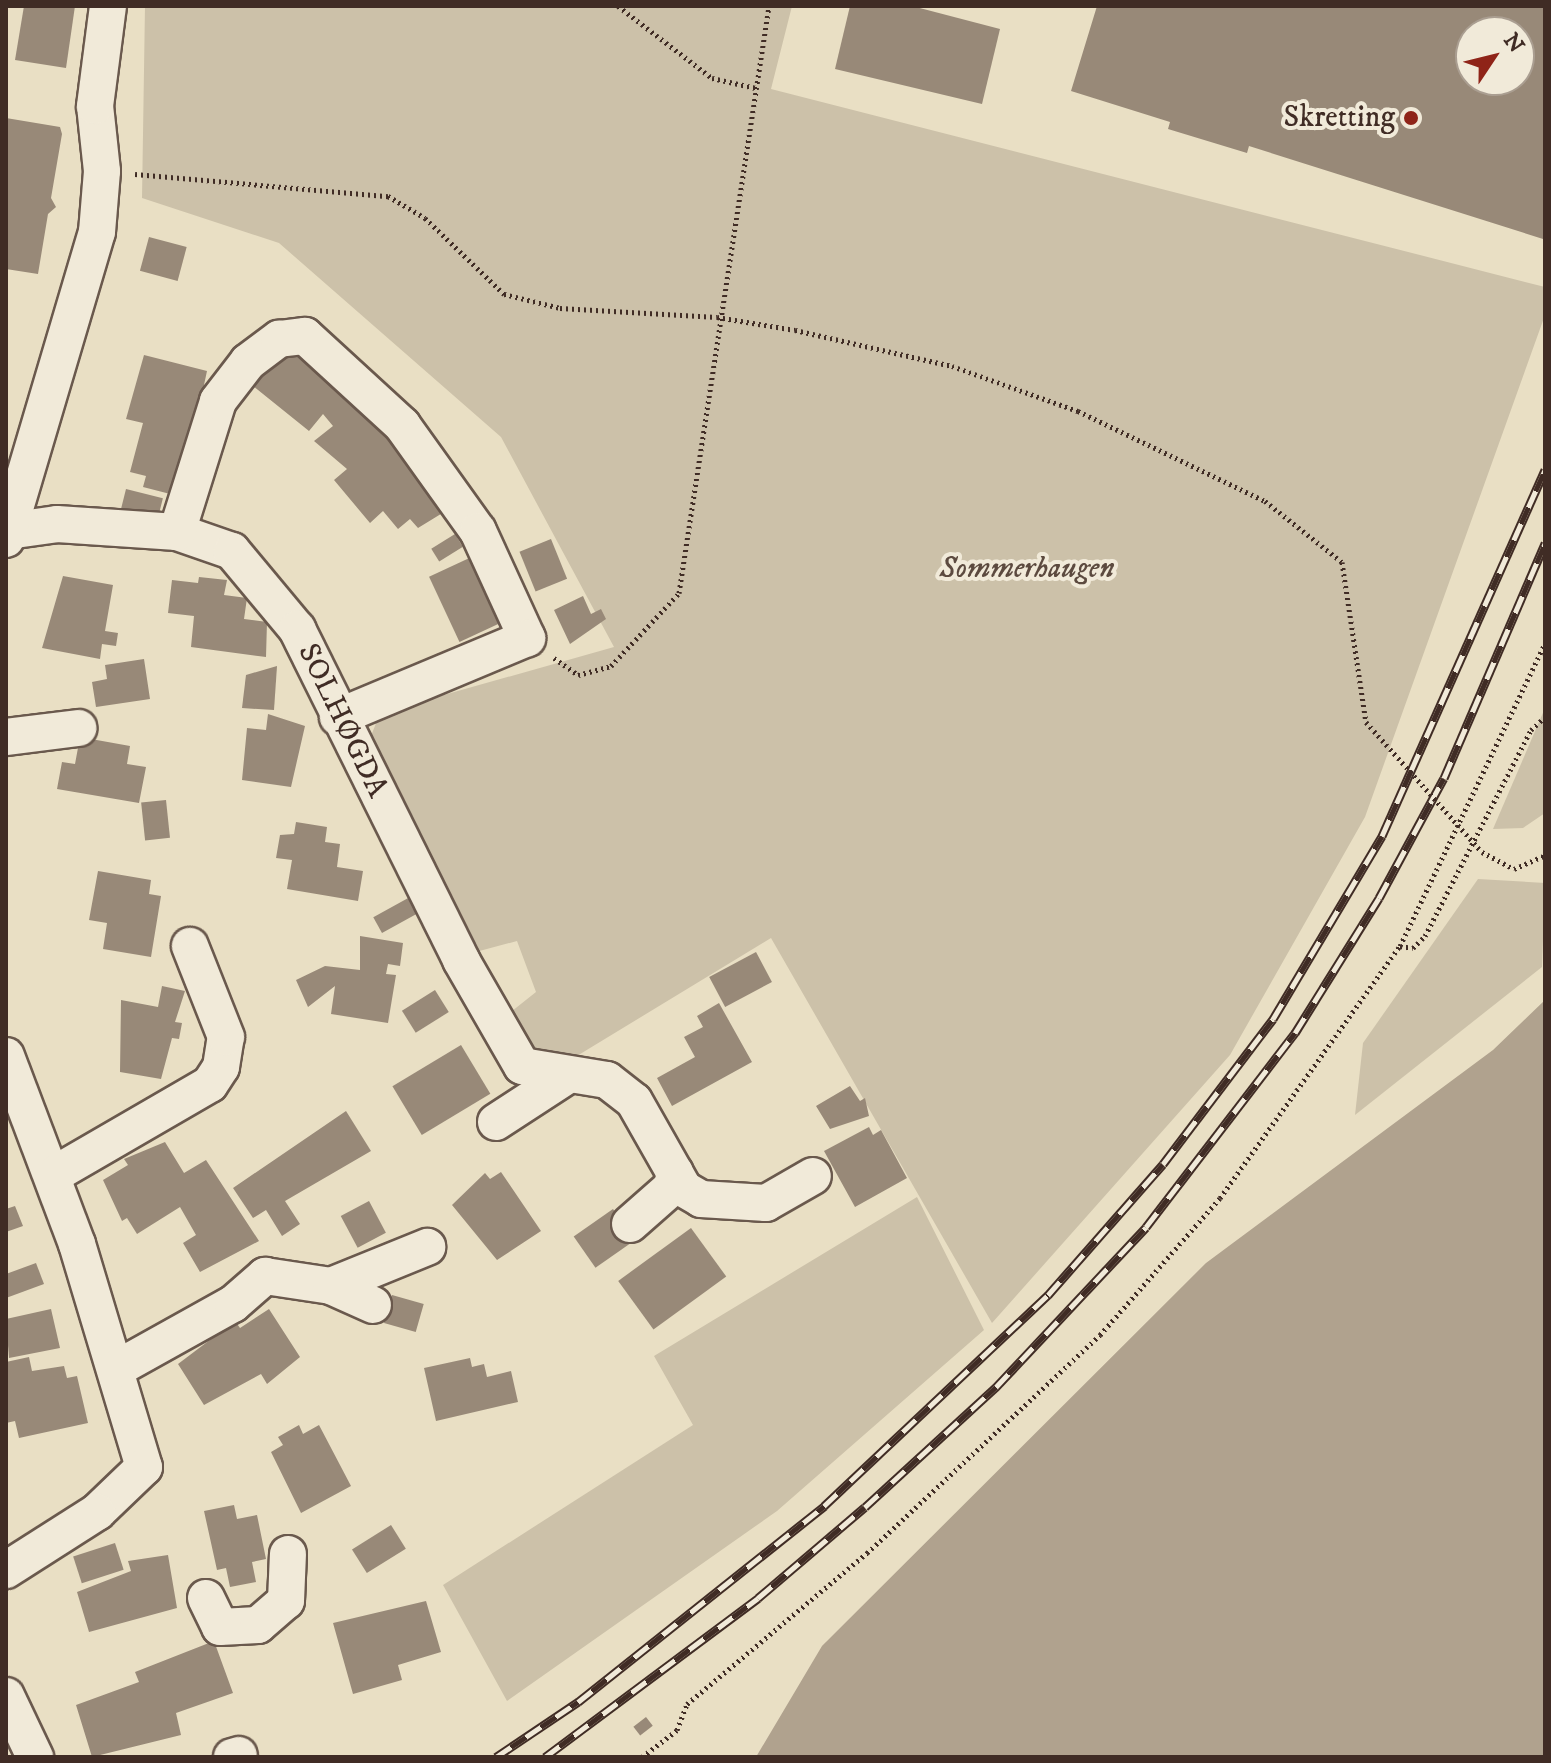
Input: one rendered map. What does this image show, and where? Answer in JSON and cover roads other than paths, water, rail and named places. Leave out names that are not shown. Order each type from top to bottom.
[{"type":"street","name":"SOLHØGDA","points":[[108,6],[95,106],[102,171],[97,232],[7,535],[57,524],[177,532],[232,551],[254,569],[297,629],[338,717],[499,1034],[522,1066],[565,1077],[607,1080],[634,1101],[692,1195],[733,1204],[780,1199],[813,1176]]},
{"type":"street","points":[[177,532],[218,401],[248,362],[279,339],[305,336],[436,465],[485,544],[527,638],[338,717]]},
{"type":"street","points":[[6,737],[78,728]]},
{"type":"street","points":[[53,1175],[210,1084],[221,1067],[226,1037],[190,946]]},
{"type":"street","points":[[6,1056],[53,1175],[116,1369],[144,1467],[97,1512],[6,1570]]},
{"type":"street","points":[[496,1122],[565,1077]]},
{"type":"street","points":[[630,1224],[672,1187],[675,1172]]},
{"type":"street","points":[[331,1286],[427,1247]]},
{"type":"street","points":[[116,1369],[233,1304],[265,1276],[331,1286],[373,1305]]},
{"type":"street","points":[[206,1598],[222,1628],[258,1625],[286,1601],[288,1554]]},
{"type":"street","points":[[6,1696],[35,1757]]},
{"type":"railway","points":[[496,1757],[578,1702],[824,1506],[1048,1295],[1163,1164],[1273,1019],[1382,836],[1545,470]]},
{"type":"railway","points":[[545,1757],[758,1598],[865,1507],[996,1387],[1146,1227],[1295,1033],[1379,898],[1444,778],[1545,543]]},
{"type":"place","name":"Skretting","points":[[1411,118]]},
{"type":"park label","name":"Sommerhaugen","points":[[1027,569]]}]
